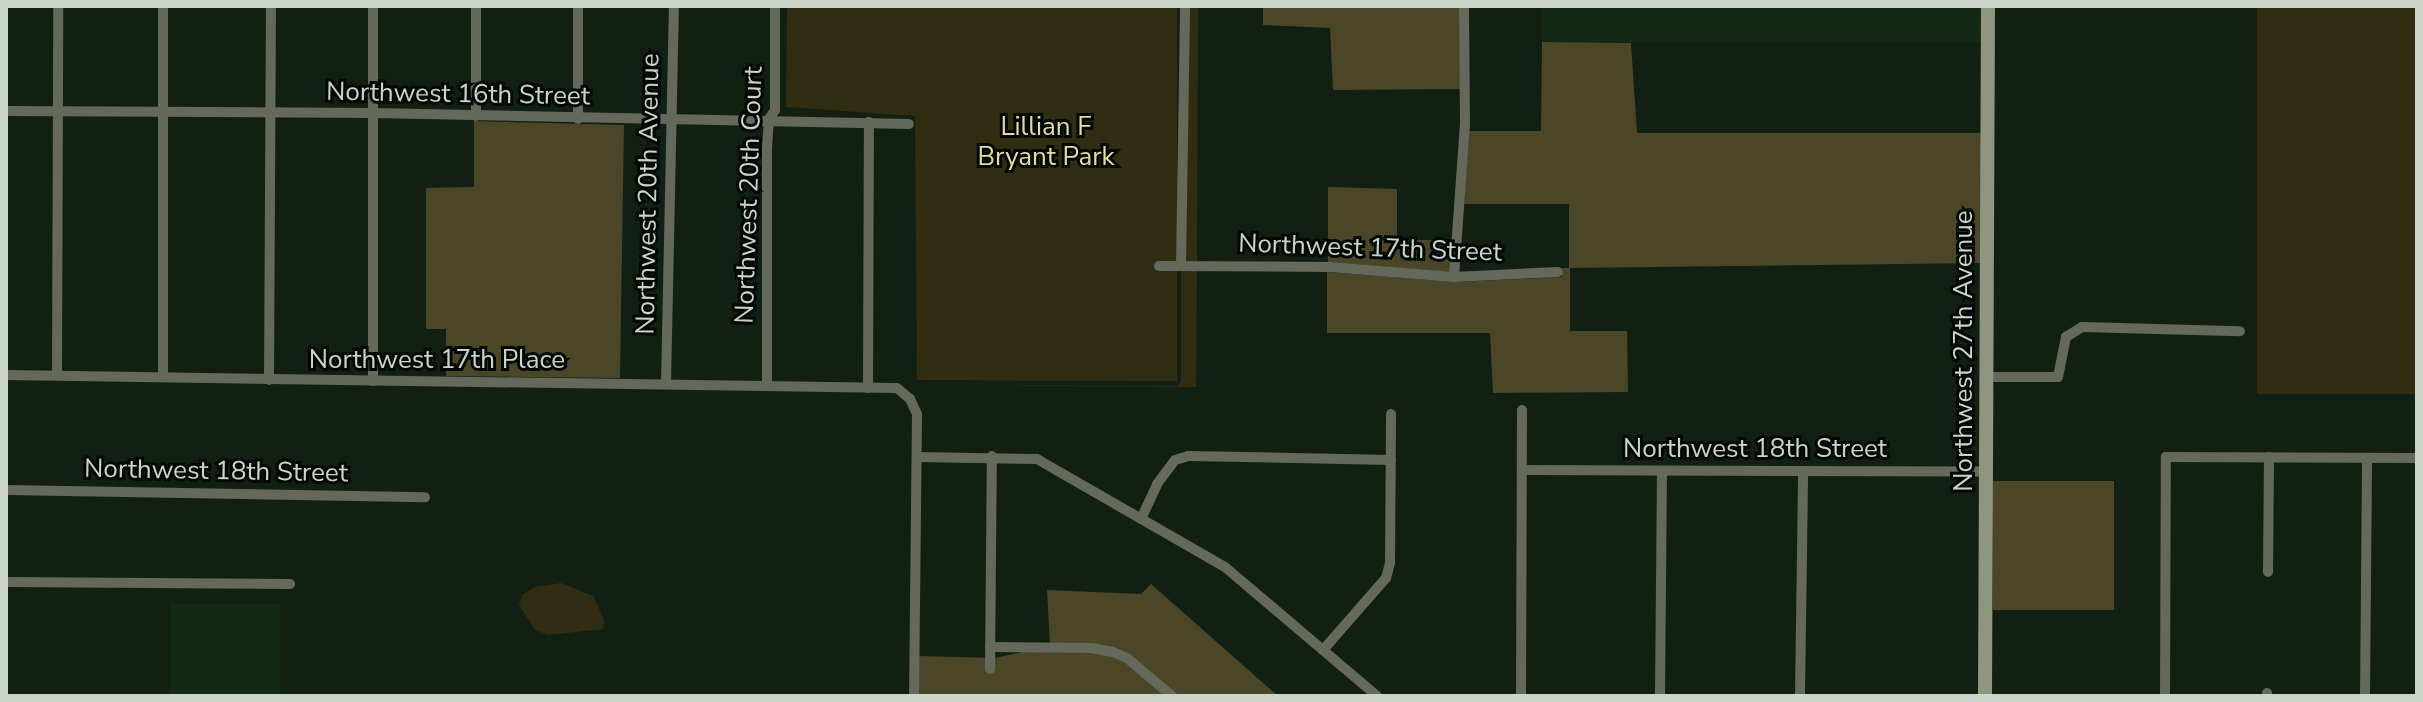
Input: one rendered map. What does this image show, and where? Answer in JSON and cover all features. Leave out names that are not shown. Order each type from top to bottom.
[{"type":"street","points":[[57,375],[58,6]]},
{"type":"street","points":[[163,6],[163,377]]},
{"type":"street","points":[[269,380],[271,6]]},
{"type":"street","points":[[373,6],[373,381]]},
{"type":"street","points":[[476,6],[476,116]]},
{"type":"street","points":[[578,6],[578,119]]},
{"type":"street","name":"Northwest 20th Avenue","points":[[666,384],[674,6]]},
{"type":"street","name":"Northwest 20th Court","points":[[767,386],[769,119],[775,110],[775,6]]},
{"type":"street","points":[[1181,266],[1185,6]]},
{"type":"street","points":[[1454,277],[1465,124],[1464,6]]},
{"type":"street","name":"Northwest 27th Avenue","points":[[1985,696],[1988,6]]},
{"type":"street","name":"Northwest 16th Street","points":[[6,111],[373,113],[909,124]]},
{"type":"street","points":[[868,388],[869,122]]},
{"type":"street","name":"Northwest 17th Street","points":[[1159,266],[1330,267],[1454,277],[1558,272]]},
{"type":"street","points":[[1988,377],[2058,377],[2066,337],[2082,327],[2240,331]]},
{"type":"street","name":"Northwest 17th Place","points":[[6,375],[897,388],[910,399],[917,414],[914,696]]},
{"type":"street","points":[[1521,696],[1522,410]]},
{"type":"street","points":[[1323,650],[1386,578],[1390,563],[1391,414]]},
{"type":"street","points":[[990,669],[992,456]]},
{"type":"street","points":[[1141,519],[1157,484],[1175,460],[1188,456],[1391,460]]},
{"type":"street","points":[[917,457],[1037,459],[1225,567],[1377,696]]},
{"type":"street","points":[[2165,696],[2166,457],[2417,458]]},
{"type":"street","points":[[2268,572],[2269,457]]},
{"type":"street","points":[[2365,696],[2367,459]]},
{"type":"street","name":"Northwest 18th Street","points":[[1523,470],[1988,472]]},
{"type":"street","points":[[1660,696],[1662,471]]},
{"type":"street","points":[[1800,696],[1803,471]]},
{"type":"street","name":"Northwest 18th Street","points":[[6,490],[425,497]]},
{"type":"street","points":[[6,582],[290,584]]},
{"type":"street","points":[[990,647],[1092,648],[1113,652],[1127,658],[1172,696]]},
{"type":"shaded area","points":[[1263,6],[1460,6],[1461,89],[1333,90],[1330,28],[1263,25]]},
{"type":"shaded area","points":[[1542,6],[1984,6],[1984,42],[1542,42]]},
{"type":"shaded area","points":[[1542,42],[1631,43],[1637,133],[1983,133],[1983,263],[1570,268],[1570,331],[1627,331],[1628,392],[1493,393],[1490,333],[1327,333],[1327,272],[1457,282],[1562,277],[1562,268],[1569,268],[1569,204],[1464,204],[1469,131],[1541,131]]},
{"type":"shaded area","points":[[474,121],[624,125],[620,378],[446,376],[446,329],[426,329],[426,188],[474,187]]},
{"type":"shaded area","points":[[1328,187],[1397,189],[1397,240],[1452,240],[1450,272],[1328,262]]},
{"type":"shaded area","points":[[1993,481],[2114,481],[2114,610],[1993,610]]},
{"type":"shaded area","points":[[1151,584],[1278,696],[918,696],[919,656],[995,658],[1050,646],[1047,590],[1141,594]]},
{"type":"shaded area","points":[[170,604],[280,604],[280,696],[170,696]]},
{"type":"green space","name":"Lillian F Bryant Park","points":[[787,6],[1177,6],[1177,381],[917,380],[915,116],[786,107]]},
{"type":"green space","points":[[1189,6],[1198,6],[1197,261],[1185,261]]},
{"type":"green space","points":[[2257,6],[2417,6],[2417,394],[2257,394]]},
{"type":"green space","points":[[1181,271],[1197,271],[1196,387],[922,385],[1177,386],[1181,381]]},
{"type":"green space","points":[[561,583],[593,596],[604,620],[603,629],[548,635],[535,630],[519,605],[523,594],[535,587]]}]
